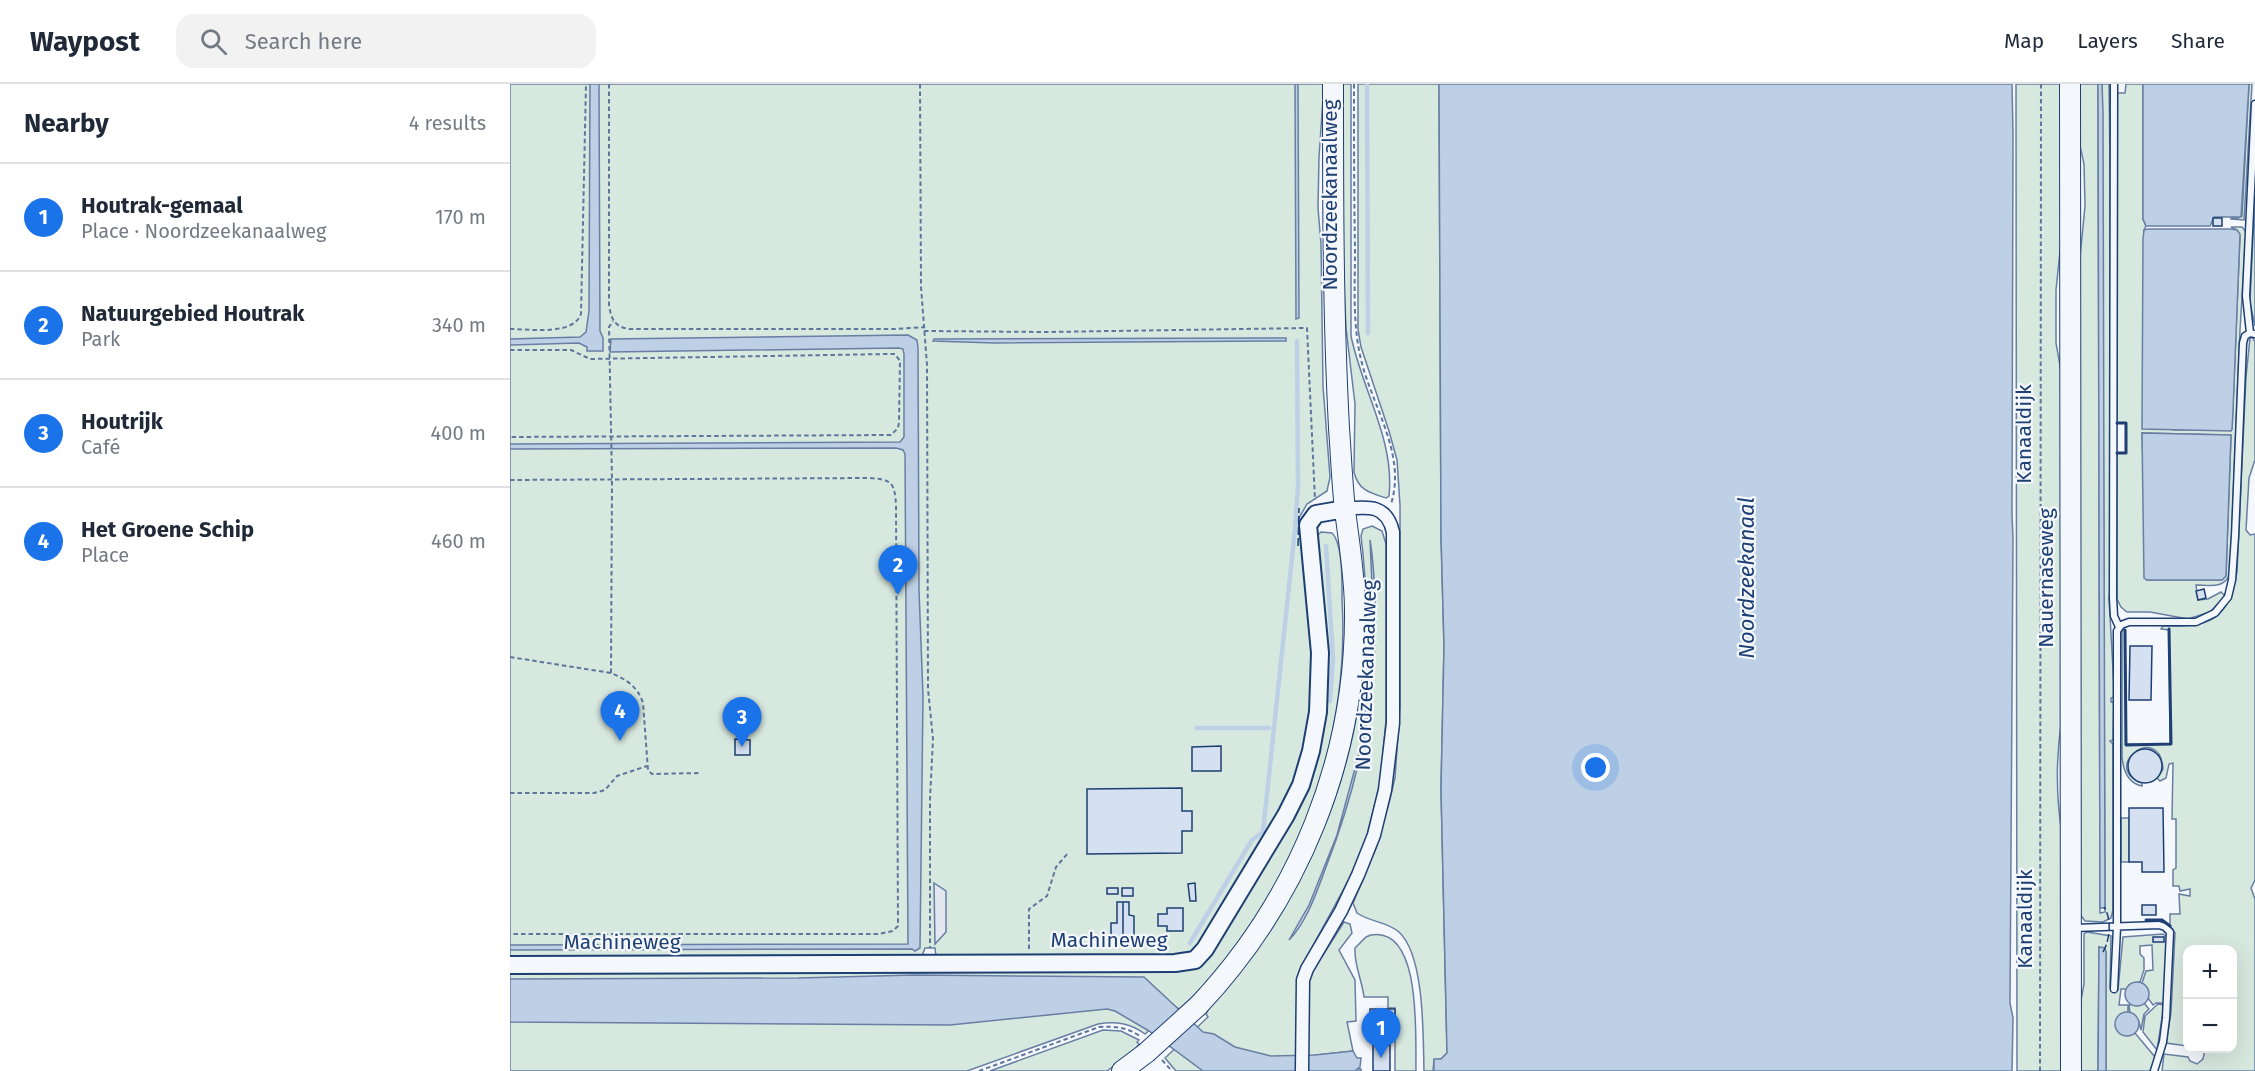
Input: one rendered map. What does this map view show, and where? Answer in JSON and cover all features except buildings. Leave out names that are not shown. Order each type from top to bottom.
[{"type":"main road","name":"Noordzeekanaalweg","points":[[1122,1071],[1142,1044],[1198,1006],[1246,949],[1286,887],[1318,816],[1335,765],[1349,695],[1354,640],[1354,587],[1345,509],[1337,393],[1332,240],[1333,84]]},
{"type":"main road","name":"Nauernaseweg","points":[[2070,84],[2071,1071]]},
{"type":"street","points":[[1316,514],[1345,509],[1371,508],[1387,515]]},
{"type":"street","name":"Machineweg","points":[[510,965],[1189,962],[1200,955],[1211,939],[1286,815],[1301,785],[1309,762],[1317,718],[1320,638],[1307,530],[1309,521],[1316,514]]},
{"type":"street","name":"Noordzeekanaalweg","points":[[1302,1071],[1303,980],[1313,958],[1341,911],[1368,853],[1380,813],[1389,769],[1394,702],[1393,532],[1387,515]]},
{"type":"lane","points":[[2114,84],[2113,598],[2114,616],[2119,627]]},
{"type":"lane","points":[[2114,989],[2117,927],[2116,635],[2119,627],[2128,622],[2196,622],[2215,613],[2228,597],[2233,569],[2243,343],[2245,336],[2253,334],[2246,296],[2255,104]]},
{"type":"lane","points":[[2070,928],[2162,926],[2168,929],[2171,936],[2166,1018],[2163,1042],[2154,1071]]},
{"type":"path","points":[[510,329],[566,328],[575,323],[581,314],[586,84]]},
{"type":"path","points":[[609,84],[609,305],[613,321],[623,328],[924,329],[1047,332],[1307,328],[1316,514]]},
{"type":"path","points":[[920,84],[924,329],[927,365],[928,689],[933,739],[930,799],[930,963]]},
{"type":"path","name":"Noordzeekanaalweg","points":[[1354,84],[1355,329],[1364,370],[1385,426],[1392,453],[1393,497],[1387,515]]},
{"type":"path","name":"Kanaaldijk","points":[[2040,1071],[2041,84]]},
{"type":"path","points":[[611,673],[612,479],[609,327],[613,321]]},
{"type":"path","points":[[510,350],[571,350],[586,358],[895,354],[900,361],[899,422],[898,428],[891,435],[510,437]]},
{"type":"path","points":[[510,480],[868,478],[888,481],[894,486],[896,506],[898,926],[893,932],[878,934],[510,934]]},
{"type":"path","points":[[510,657],[611,673],[629,683],[641,695],[647,766],[652,774],[700,773]]},
{"type":"path","points":[[510,794],[594,793],[605,790],[617,776],[647,766]]},
{"type":"path","points":[[1029,963],[1029,909],[1047,896],[1056,867],[1068,853]]},
{"type":"path","points":[[979,1071],[1099,1027],[1125,1028],[1142,1044]]},
{"type":"shaded area","points":[[510,84],[1324,84],[1318,208],[1321,244],[1323,386],[1330,477],[1327,491],[1307,504],[1299,518],[1314,656],[1310,728],[1293,788],[1199,947],[1189,955],[936,956],[935,948],[925,948],[922,956],[510,959]]},
{"type":"shaded area","points":[[1340,84],[1351,84],[1351,336],[1383,435],[1390,475],[1389,496],[1386,498],[1362,487],[1354,472],[1355,404],[1346,328],[1341,218]]},
{"type":"shaded area","points":[[1358,84],[1439,84],[1441,536],[1444,646],[1441,789],[1447,1053],[1441,1059],[1434,1060],[1433,1071],[1424,1071],[1421,998],[1414,959],[1407,943],[1395,929],[1357,913],[1353,903],[1376,848],[1395,778],[1400,706],[1400,505],[1397,460],[1361,347],[1358,329]]},
{"type":"shaded area","points":[[2016,84],[2062,84],[2061,242],[2056,290],[2056,343],[2061,371],[2061,724],[2057,779],[2062,834],[2062,1071],[2017,1071]]},
{"type":"shaded area","points":[[2079,84],[2098,84],[2100,913],[2105,912],[2102,84],[2109,84],[2111,585],[2109,598],[2114,688],[2114,697],[2111,698],[2111,702],[2114,702],[2113,740],[2110,741],[2113,744],[2113,910],[2111,918],[2103,922],[2085,921],[2079,913],[2079,268],[2085,206],[2084,164],[2078,137]]},
{"type":"shaded area","points":[[2126,84],[2143,84],[2143,219],[2146,226],[2144,230],[2173,430],[2232,429],[2240,236],[2237,230],[2231,227],[2242,227],[2246,232],[2230,574],[2220,584],[2196,585],[2198,600],[2208,599],[2221,592],[2225,596],[2210,612],[2188,619],[2150,612],[2127,612],[2117,599],[2117,453],[2126,453],[2126,423],[2117,423],[2117,93],[2125,93]],"holes":[[[2142,433],[2231,435],[2226,576],[2222,580],[2147,580]]]},
{"type":"shaded area","points":[[2249,84],[2252,84],[2244,220],[2231,219],[2242,216]]},
{"type":"shaded area","points":[[2255,192],[2255,326],[2250,303]]},
{"type":"shaded area","points":[[2250,338],[2253,338],[2255,342],[2255,460],[2249,478],[2246,530],[2250,535],[2255,534],[2255,880],[2251,888],[2255,899],[2255,1071],[2162,1071],[2164,1054],[2188,1057],[2190,1061],[2197,1064],[2203,1059],[2204,1053],[2237,1053],[2237,945],[2183,945],[2183,1045],[2166,1043],[2171,1013],[2175,933],[2170,926],[2170,914],[2180,914],[2179,894],[2190,896],[2190,889],[2180,891],[2179,886],[2173,886],[2173,870],[2176,868],[2176,819],[2172,819],[2173,763],[2169,764],[2166,778],[2160,781],[2157,778],[2163,769],[2159,755],[2152,749],[2144,748],[2135,752],[2129,759],[2127,767],[2130,776],[2142,783],[2142,786],[2129,779],[2123,766],[2122,630],[2125,630],[2126,744],[2170,744],[2169,630],[2161,629],[2163,626],[2193,625],[2214,618],[2222,611],[2233,588],[2237,572],[2246,377]]},
{"type":"shaded area","points":[[1372,526],[1382,531],[1386,544],[1386,720],[1380,783],[1367,835],[1353,872],[1297,979],[1296,1071],[1176,1071],[1165,1058],[1208,1017],[1206,1014],[1212,1004],[1263,939],[1304,871],[1325,826],[1341,780],[1362,684],[1365,586],[1361,536],[1363,529]]},
{"type":"shaded area","points":[[1321,532],[1332,533],[1336,538],[1340,554],[1343,644],[1332,732],[1322,775],[1289,857],[1244,934],[1206,983],[1179,1009],[1176,1007],[1145,1034],[1134,1027],[1123,1024],[1098,1024],[967,1071],[510,1071],[510,970],[1191,969],[1199,967],[1308,785],[1316,537]]},
{"type":"shaded area","points":[[2121,818],[2129,818],[2129,862],[2121,862]]},
{"type":"shaded area","points":[[934,883],[946,891],[946,932],[935,944]]},
{"type":"shaded area","points":[[1344,922],[1350,924],[1352,933],[1339,950],[1355,980],[1356,1021],[1347,1022],[1353,1051],[1308,1056],[1309,980]]},
{"type":"shaded area","points":[[2087,932],[2111,936],[2110,987],[2112,991],[2118,990],[2123,937],[2163,934],[2167,937],[2164,1003],[2153,1005],[2148,998],[2148,989],[2142,983],[2146,971],[2153,970],[2152,945],[2140,946],[2140,954],[2144,958],[2144,970],[2140,982],[2129,985],[2127,989],[2121,989],[2119,1005],[2128,1005],[2128,1013],[2117,1018],[2124,1035],[2135,1033],[2155,1057],[2150,1071],[2106,1071],[2106,952],[2099,947],[2098,1071],[2080,1071],[2080,1006],[2084,984],[2084,934]]},
{"type":"shaded area","points":[[1371,935],[1388,937],[1400,948],[1408,966],[1415,1012],[1416,1071],[1395,1071],[1395,1008],[1388,1008],[1388,997],[1364,997],[1355,948]]},
{"type":"shaded area","points":[[2144,1003],[2149,1009],[2144,1014],[2141,1030],[2139,1022],[2130,1013],[2129,1005]]},
{"type":"shaded area","points":[[2158,1004],[2164,1005],[2157,1050],[2143,1032],[2145,1016]]},
{"type":"shaded area","points":[[1103,1030],[1121,1031],[1139,1040],[1133,1052],[1107,1071],[990,1071]]},
{"type":"water","points":[[590,84],[599,84],[600,331],[603,338],[603,351],[587,351],[587,347],[579,343],[510,345],[510,339],[580,337],[586,332],[589,311]]},
{"type":"water","points":[[1295,84],[1298,84],[1299,318],[1296,319]]},
{"type":"water","name":"Noordzeekanaal","points":[[1439,84],[2012,84],[2013,538],[2010,1003],[2013,1018],[2012,1071],[1434,1071],[1434,1059],[1441,1059],[1447,1053],[1441,789],[1444,646],[1441,536]]},
{"type":"water","points":[[2098,84],[2102,84],[2103,111],[2105,908],[2100,908]]},
{"type":"water","points":[[2143,84],[2249,84],[2241,217],[2214,217],[2210,226],[2146,226],[2143,219]]},
{"type":"water","points":[[2231,229],[2237,230],[2240,234],[2231,431],[2142,429],[2143,239],[2144,230]]},
{"type":"water","points":[[908,335],[917,340],[918,348],[919,590],[923,696],[920,948],[915,951],[912,949],[510,950],[510,945],[908,944],[905,454],[903,450],[896,448],[510,449],[510,444],[900,442],[904,437],[903,349],[610,352],[611,339]]},
{"type":"water","points":[[1286,338],[1286,341],[994,343],[933,341],[934,339]]},
{"type":"water","points":[[2142,433],[2231,435],[2226,576],[2222,580],[2147,580],[2144,578]]},
{"type":"water","points":[[1370,540],[1375,594],[1375,629],[1374,664],[1365,734],[1349,801],[1326,867],[1306,915],[1289,940],[1309,905],[1337,835],[1361,746],[1373,648]]},
{"type":"water","points":[[2099,947],[2105,948],[2106,952],[2106,1071],[2098,1071]]},
{"type":"water","points":[[915,975],[1144,977],[1203,1032],[1214,1034],[1235,1047],[1271,1056],[1353,1051],[1357,1058],[1361,1058],[1360,1067],[1357,1069],[1361,1071],[1203,1071],[1149,1031],[1115,1011],[1107,1009],[950,1025],[510,1022],[510,979],[798,978]]},
{"type":"water","points":[[2137,982],[2145,986],[2149,994],[2145,1002],[2137,1006],[2129,1002],[2125,994],[2129,986]]},
{"type":"water","points":[[2127,1012],[2135,1016],[2139,1024],[2135,1032],[2127,1036],[2119,1032],[2115,1024],[2119,1016]]},
{"type":"waterway","points":[[1367,84],[1368,333]]},
{"type":"waterway","points":[[1190,943],[1252,840],[1263,832],[1298,486],[1297,341]]},
{"type":"waterway","points":[[1326,546],[1333,658],[1330,701]]},
{"type":"waterway","points":[[1197,728],[1269,728]]},
{"type":"fence","points":[[1298,546],[1299,508]]},
{"type":"fence","points":[[2103,952],[2109,930],[2107,912],[2104,907]]},
{"type":"wall","points":[[2117,423],[2126,423],[2126,453],[2117,453]]},
{"type":"wall","points":[[2125,630],[2126,745],[2171,744],[2169,629]]},
{"type":"wall","points":[[2146,920],[2162,920],[2170,926]]},
{"type":"place","name":"Natuurgebied Houtrak","points":[[898,595]]},
{"type":"place","name":"Het Groene Schip","points":[[620,741]]},
{"type":"place","name":"Houtrijk","points":[[742,747]]},
{"type":"place","name":"Houtrak-gemaal","points":[[1381,1058]]}]
